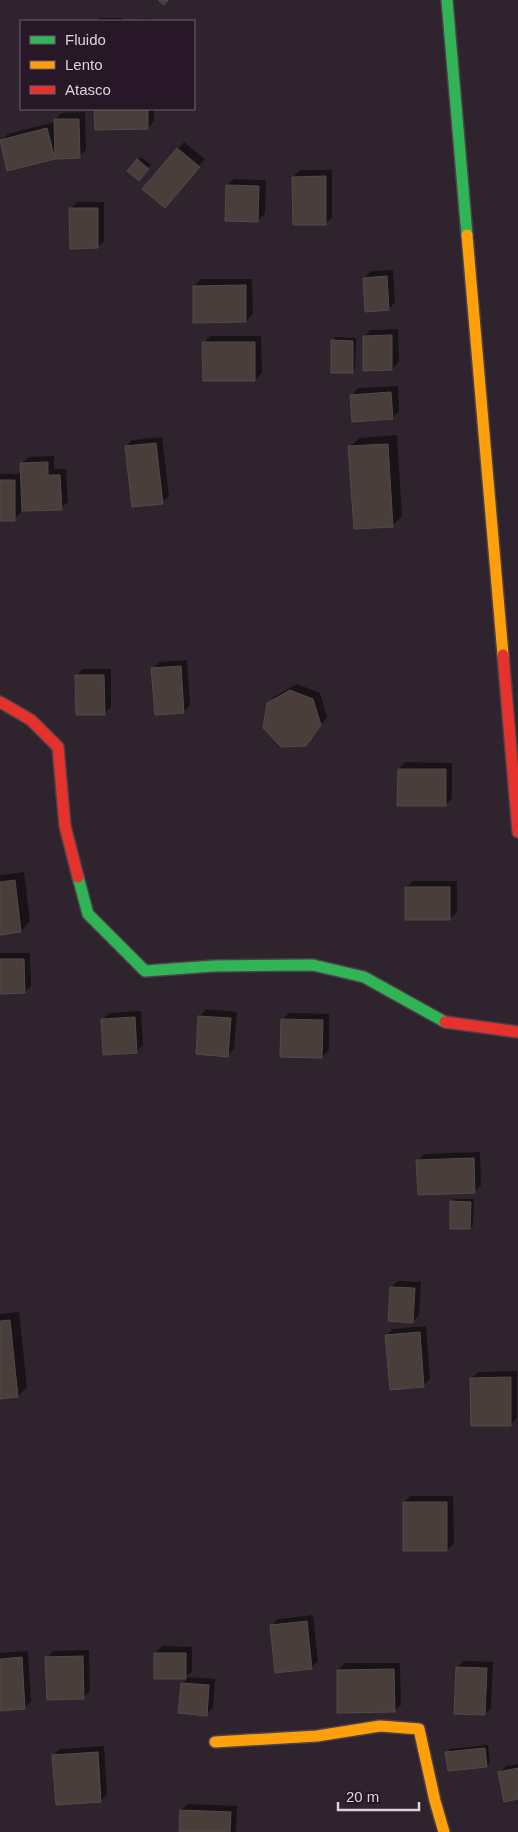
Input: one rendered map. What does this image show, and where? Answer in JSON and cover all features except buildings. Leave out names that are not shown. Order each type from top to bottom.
[{"type":"street","points":[[447,0],[518,832]]},
{"type":"street","points":[[0,702],[31,720],[58,747],[65,826],[88,914],[145,972],[214,966],[313,965],[364,977],[447,1023],[518,1032]]},
{"type":"street","points":[[215,1742],[317,1736],[380,1726],[419,1728],[444,1832]]},
{"type":"traffic: fast","points":[[447,0],[467,235]]},
{"type":"traffic: fast","points":[[78,877],[88,914],[145,971],[214,966],[313,965],[364,977],[445,1022]]},
{"type":"traffic: slow","points":[[467,235],[503,655]]},
{"type":"traffic: slow","points":[[215,1742],[317,1736],[380,1726],[419,1729],[444,1832]]},
{"type":"traffic: jam","points":[[503,655],[518,832]]},
{"type":"traffic: jam","points":[[0,702],[31,720],[58,747],[65,826],[78,877]]},
{"type":"traffic: jam","points":[[445,1022],[518,1032]]}]
